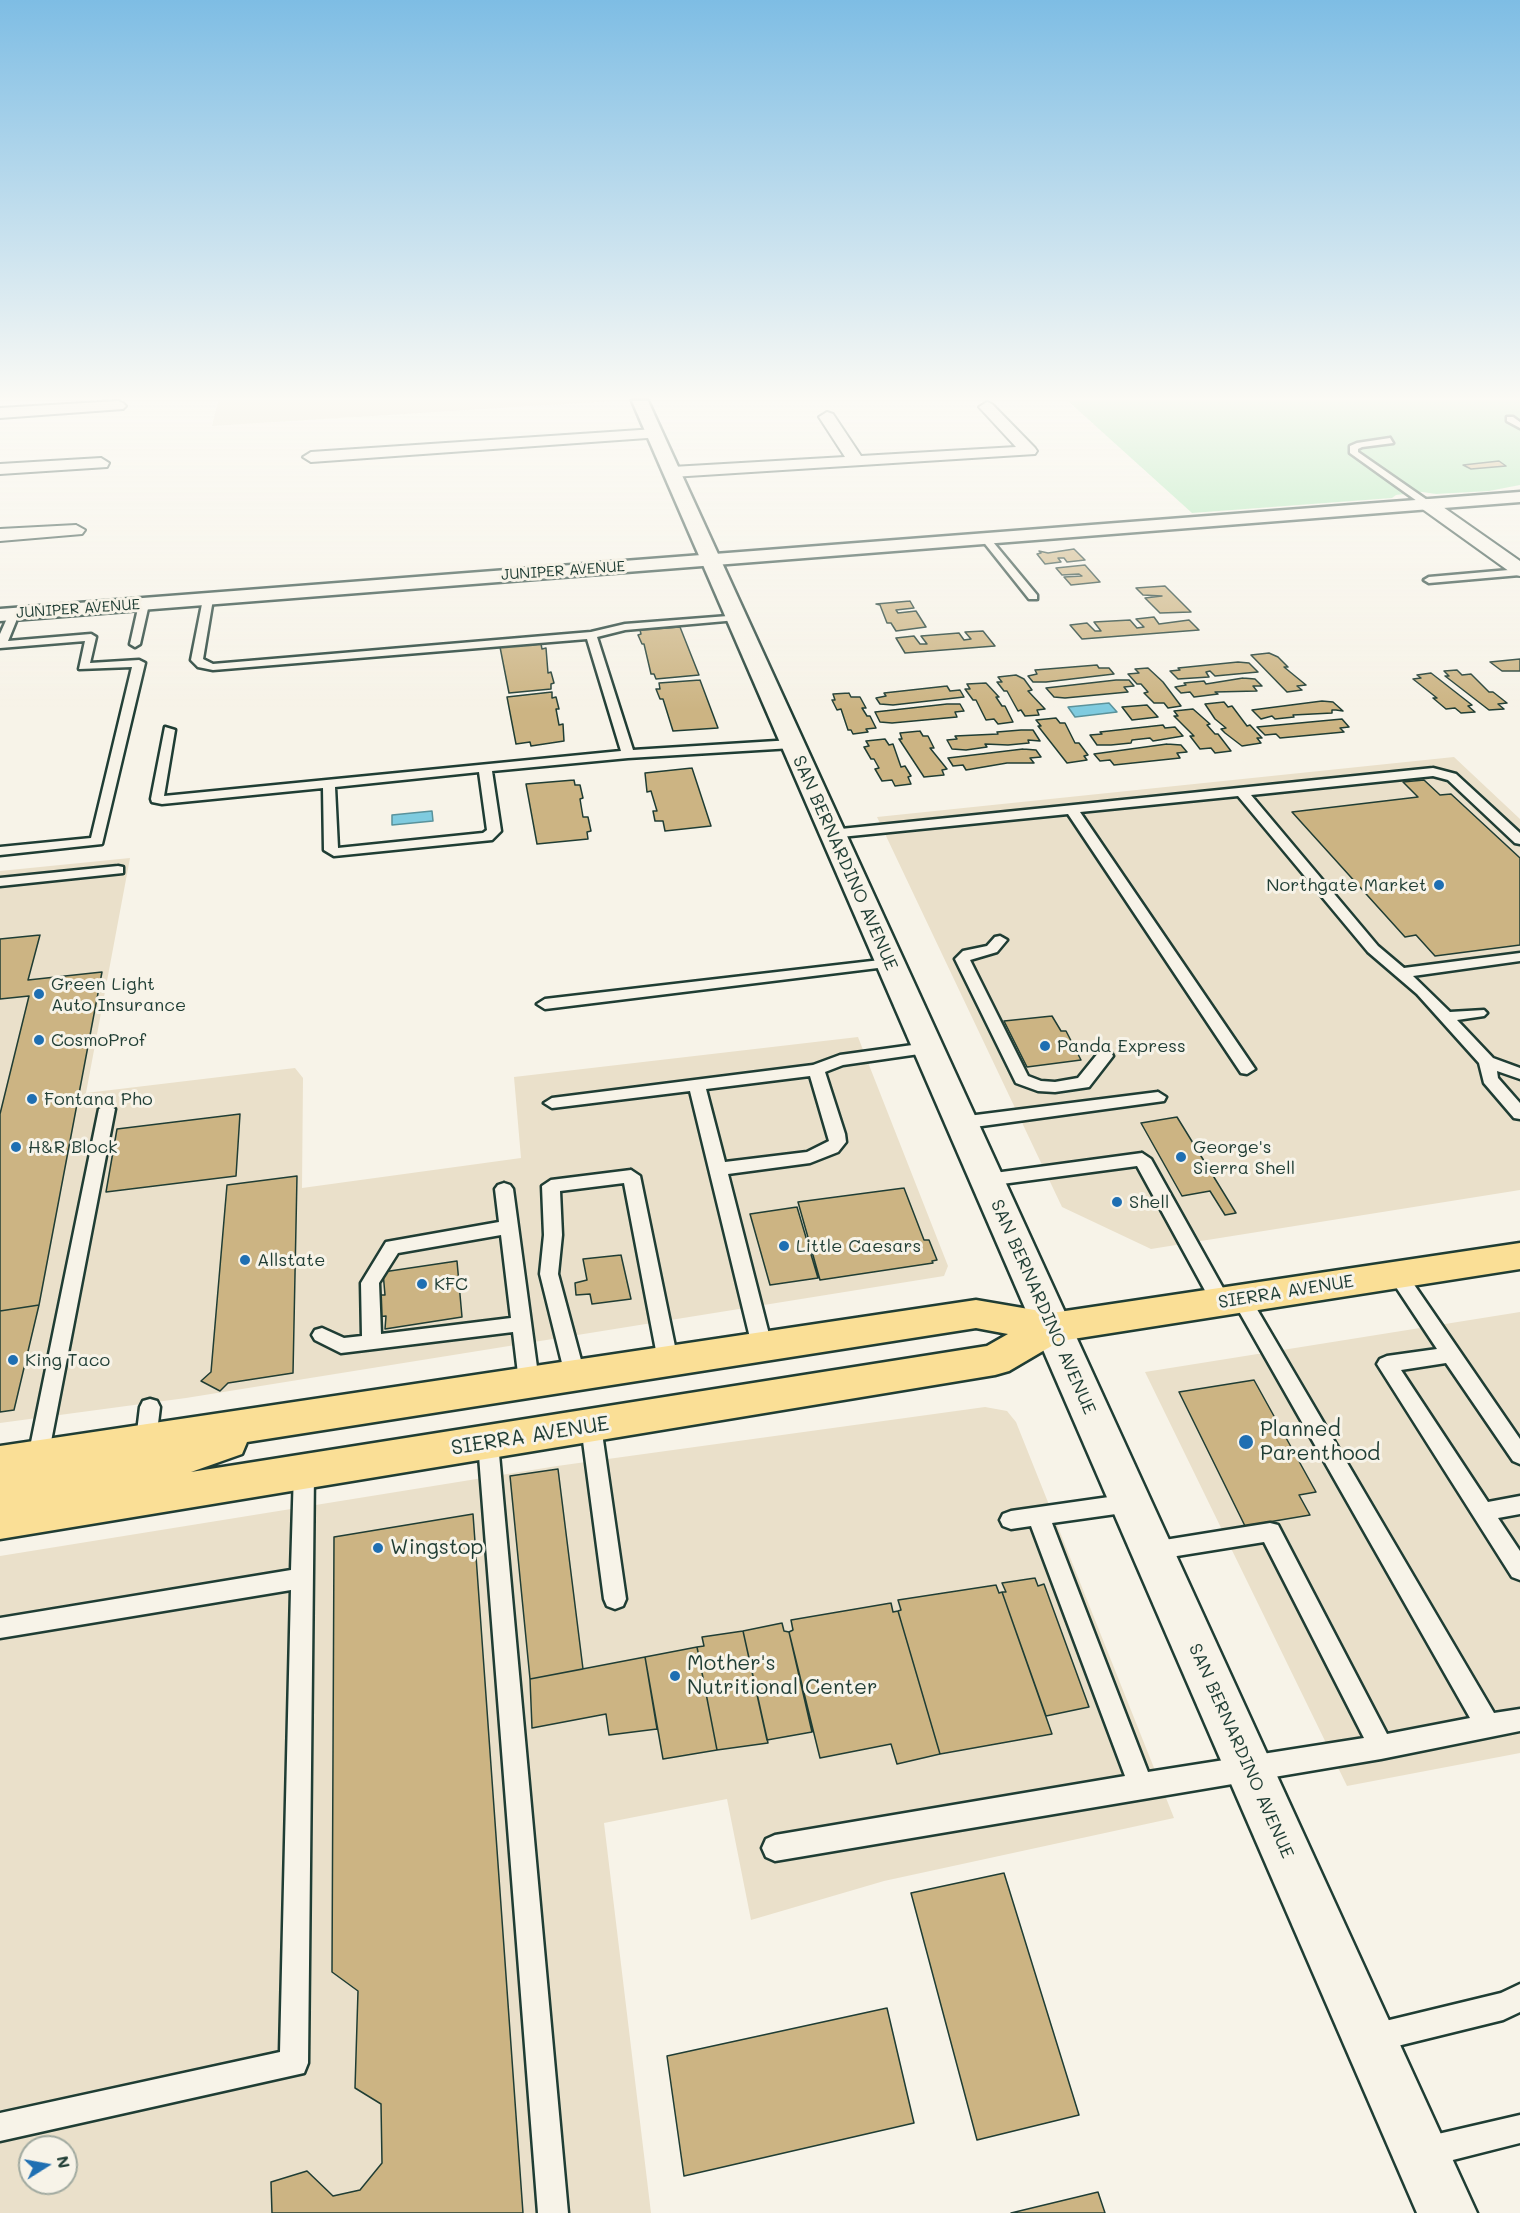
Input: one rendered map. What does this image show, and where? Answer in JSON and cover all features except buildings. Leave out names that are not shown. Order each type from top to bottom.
[{"type":"main road","name":"SAN BERNARDINO AVENUE","points":[[687,504],[831,834],[1447,2213]]},
{"type":"main road","name":"JUNIPER AVENUE","points":[[7,614],[1423,504]]},
{"type":"main road","name":"SIERRA AVENUE","points":[[19,1460],[148,1423],[278,1420],[976,1314],[1052,1328],[1520,1256]]},
{"type":"main road","name":"SIERRA AVENUE","points":[[0,1521],[995,1360],[1052,1328]]},
{"type":"main road","points":[[0,1488],[174,1461],[210,1449],[278,1420]]},
{"type":"street","points":[[1427,504],[1520,571]]},
{"type":"street","points":[[0,535],[76,530]]},
{"type":"lane","points":[[985,538],[1033,597]]},
{"type":"lane","points":[[1429,580],[1520,571]]},
{"type":"lane","points":[[208,599],[197,660],[202,665],[213,667],[591,635],[625,627],[736,617]]},
{"type":"lane","points":[[135,644],[144,604]]},
{"type":"lane","points":[[0,851],[98,841],[139,663],[83,668],[92,637],[0,645],[7,614]]},
{"type":"lane","points":[[591,635],[628,754]]},
{"type":"lane","points":[[169,730],[157,799],[628,754],[792,744]]},
{"type":"lane","points":[[329,784],[331,850],[339,853],[487,837],[494,831],[486,768]]},
{"type":"lane","points":[[831,834],[1433,772],[1452,777],[1520,840]]},
{"type":"lane","points":[[1241,791],[1373,949],[1448,1017],[1487,1062],[1520,1074]]},
{"type":"lane","points":[[1071,809],[1247,1069]]},
{"type":"lane","points":[[0,882],[118,870]]},
{"type":"lane","points":[[1000,940],[993,949],[968,954],[962,959],[1022,1079],[1038,1086],[1055,1087],[1083,1083],[1105,1056]]},
{"type":"lane","points":[[1401,973],[1520,957]]},
{"type":"lane","points":[[545,1004],[889,963]]},
{"type":"lane","points":[[1448,1017],[1479,1013]]},
{"type":"lane","points":[[552,1103],[816,1070],[840,1060],[927,1048]]},
{"type":"lane","points":[[1487,1062],[1490,1079],[1520,1114]]},
{"type":"lane","points":[[718,1169],[810,1157],[832,1148],[838,1142],[816,1070]]},
{"type":"lane","points":[[698,1085],[762,1346]]},
{"type":"lane","points":[[960,1123],[1158,1097]]},
{"type":"lane","points":[[19,1460],[107,1109]]},
{"type":"lane","points":[[987,1180],[1142,1159],[1231,1300],[1488,1726]]},
{"type":"lane","points":[[575,1375],[549,1274],[553,1235],[551,1186],[631,1176],[668,1361]]},
{"type":"lane","points":[[504,1189],[529,1382]]},
{"type":"lane","points":[[372,1344],[370,1283],[392,1246],[509,1227]]},
{"type":"lane","points":[[1397,1275],[1520,1455]]},
{"type":"lane","points":[[322,1335],[341,1346],[522,1324]]},
{"type":"lane","points":[[1451,1355],[1387,1364],[1520,1570]]},
{"type":"lane","points":[[591,1426],[615,1599]]},
{"type":"lane","points":[[488,1443],[554,2213]]},
{"type":"lane","points":[[0,2127],[294,2063],[304,1471]]},
{"type":"lane","points":[[1011,1520],[1130,1503]]},
{"type":"lane","points":[[1483,1512],[1520,1505]]},
{"type":"lane","points":[[1038,1516],[1141,1785]]},
{"type":"lane","points":[[1152,1551],[1270,1532],[1381,1747]]},
{"type":"lane","points":[[0,1628],[302,1578]]},
{"type":"lane","points":[[776,1848],[1141,1785],[1381,1747],[1520,1720]]},
{"type":"lane","points":[[1369,2039],[1503,2006],[1520,1998]]},
{"type":"lane","points":[[1420,2153],[1520,2129]]},
{"type":"shaded area","points":[[1454,757],[1520,819],[1520,1190],[1151,1249],[1062,1207],[877,817]]},
{"type":"shaded area","points":[[130,858],[86,1093],[295,1068],[303,1078],[302,1188],[521,1158],[514,1077],[858,1037],[948,1266],[944,1276],[186,1398],[0,1423],[0,871]]},
{"type":"shaded area","points":[[1520,1312],[1520,1753],[1347,1786],[1145,1372]]},
{"type":"shaded area","points":[[985,1407],[1007,1411],[1016,1422],[1174,1818],[884,1881],[751,1920],[727,1799],[604,1823],[651,2213],[0,2213],[0,1556],[557,1466]]},
{"type":"green space","points":[[1182,504],[1308,504],[1192,513]]},
{"type":"water","points":[[1109,703],[1117,712],[1075,717],[1068,707]]},
{"type":"water","points":[[432,811],[433,821],[392,825],[392,815]]},
{"type":"place","name":"Northgate Market","points":[[1439,885]]},
{"type":"place","name":"Green Light Auto Insurance","points":[[39,994]]},
{"type":"place","name":"CosmoProf","points":[[39,1040]]},
{"type":"place","name":"Panda Express","points":[[1045,1046]]},
{"type":"place","name":"Fontana Pho","points":[[32,1099]]},
{"type":"place","name":"H&R Block","points":[[16,1147]]},
{"type":"place","name":"George's Sierra Shell","points":[[1181,1157]]},
{"type":"place","name":"Shell","points":[[1117,1202]]},
{"type":"place","name":"Little Caesars","points":[[784,1246]]},
{"type":"place","name":"Allstate","points":[[245,1260]]},
{"type":"place","name":"KFC","points":[[422,1284]]},
{"type":"place","name":"King Taco","points":[[13,1360]]},
{"type":"place","name":"Planned Parenthood","points":[[1246,1442]]},
{"type":"place","name":"Wingstop","points":[[378,1548]]},
{"type":"place","name":"Mother's Nutritional Center","points":[[675,1676]]}]
